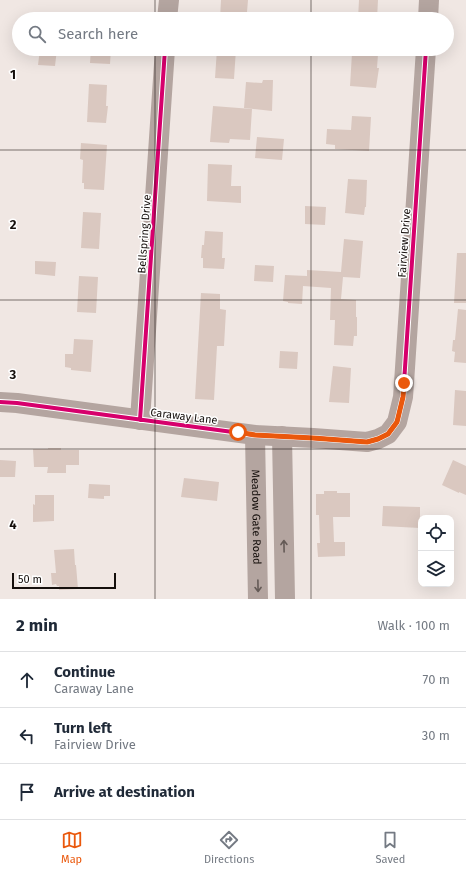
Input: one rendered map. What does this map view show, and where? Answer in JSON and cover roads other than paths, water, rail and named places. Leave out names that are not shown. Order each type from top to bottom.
[{"type":"street","points":[[168,12],[169,0]]},
{"type":"street","points":[[428,12],[429,0]]},
{"type":"street","name":"Bellspring Drive","points":[[140,420],[165,56]]},
{"type":"street","name":"Fairview Drive","points":[[388,434],[397,422],[403,397],[426,56]]},
{"type":"street","name":"Caraway Lane","points":[[0,402],[255,435],[367,442],[388,434]]},
{"type":"street","name":"Meadow Gate Road","points":[[255,435],[258,599]]},
{"type":"street","points":[[282,436],[285,599]]}]
